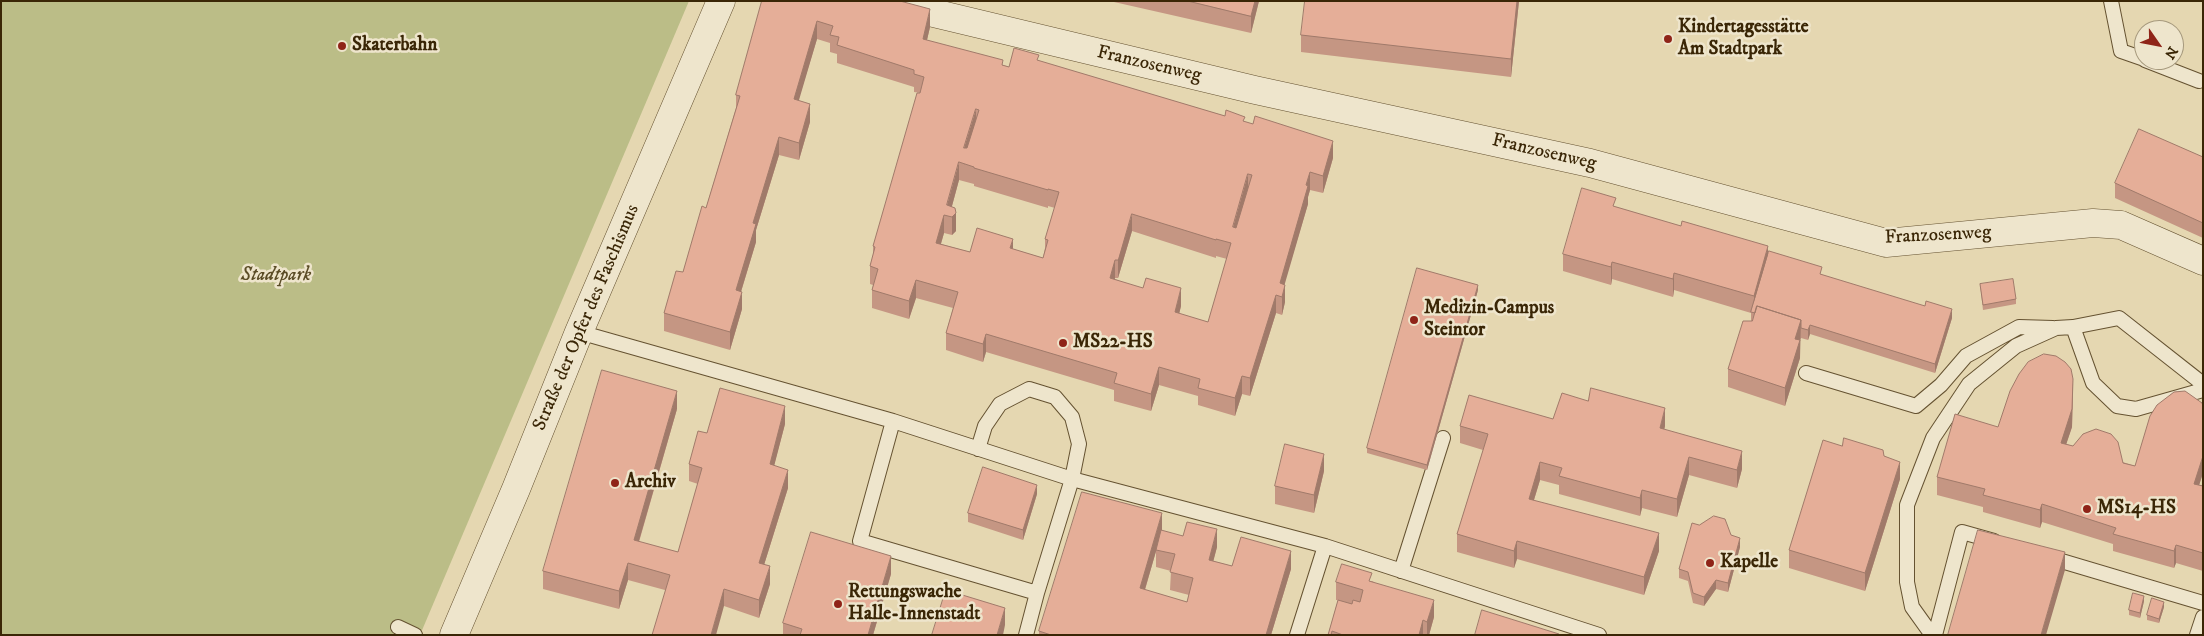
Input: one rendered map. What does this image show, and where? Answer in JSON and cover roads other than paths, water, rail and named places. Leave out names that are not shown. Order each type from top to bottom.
[{"type":"street","name":"Straße der Opfer des Faschismus","points":[[454,635],[516,489],[579,332],[721,1]]},
{"type":"street","name":"Franzosenweg","points":[[883,1],[1255,90],[1590,163],[1886,243],[2093,224],[2121,226],[2203,261]]},
{"type":"lane","points":[[2110,1],[2121,51],[2134,56]]},
{"type":"lane","points":[[2171,70],[2199,81]]},
{"type":"lane","points":[[1806,373],[1916,406],[1941,385],[1966,356],[2019,327],[2073,327],[2119,318],[2203,384]]},
{"type":"lane","points":[[2073,327],[2093,383],[2117,406],[2136,409],[2203,390]]},
{"type":"lane","points":[[1934,635],[1912,607],[1907,582],[1907,505],[1933,438],[1969,384],[2016,346],[2056,328]]},
{"type":"lane","points":[[579,332],[893,422],[1072,479],[1325,546],[1599,635]]},
{"type":"lane","points":[[978,449],[985,426],[1000,404],[1029,389],[1055,397],[1072,417],[1078,444],[1072,479],[1036,593],[1026,635]]},
{"type":"lane","points":[[893,422],[860,541],[1036,593]]},
{"type":"lane","points":[[1401,571],[1443,438]]},
{"type":"lane","points":[[1934,635],[1962,532],[2008,546]]},
{"type":"lane","points":[[1297,635],[1325,546]]},
{"type":"lane","points":[[2036,554],[2203,604]]},
{"type":"lane","points":[[2197,635],[2203,616]]},
{"type":"lane","points":[[398,627],[415,635]]},
{"type":"place","name":"Kindertagesstätte Am Stadtpark","points":[[1668,39]]},
{"type":"place","name":"Skaterbahn","points":[[342,46]]},
{"type":"place","name":"Medizin-Campus Steintor","points":[[1414,320]]},
{"type":"place","name":"MS22-HS","points":[[1063,343]]},
{"type":"place","name":"Archiv","points":[[615,483]]},
{"type":"place","name":"MS14-HS","points":[[2087,509]]},
{"type":"place","name":"Kapelle","points":[[1710,563]]},
{"type":"place","name":"Rettungswache Halle-Innenstadt","points":[[838,604]]},
{"type":"park label","name":"Stadtpark","points":[[276,276]]}]
